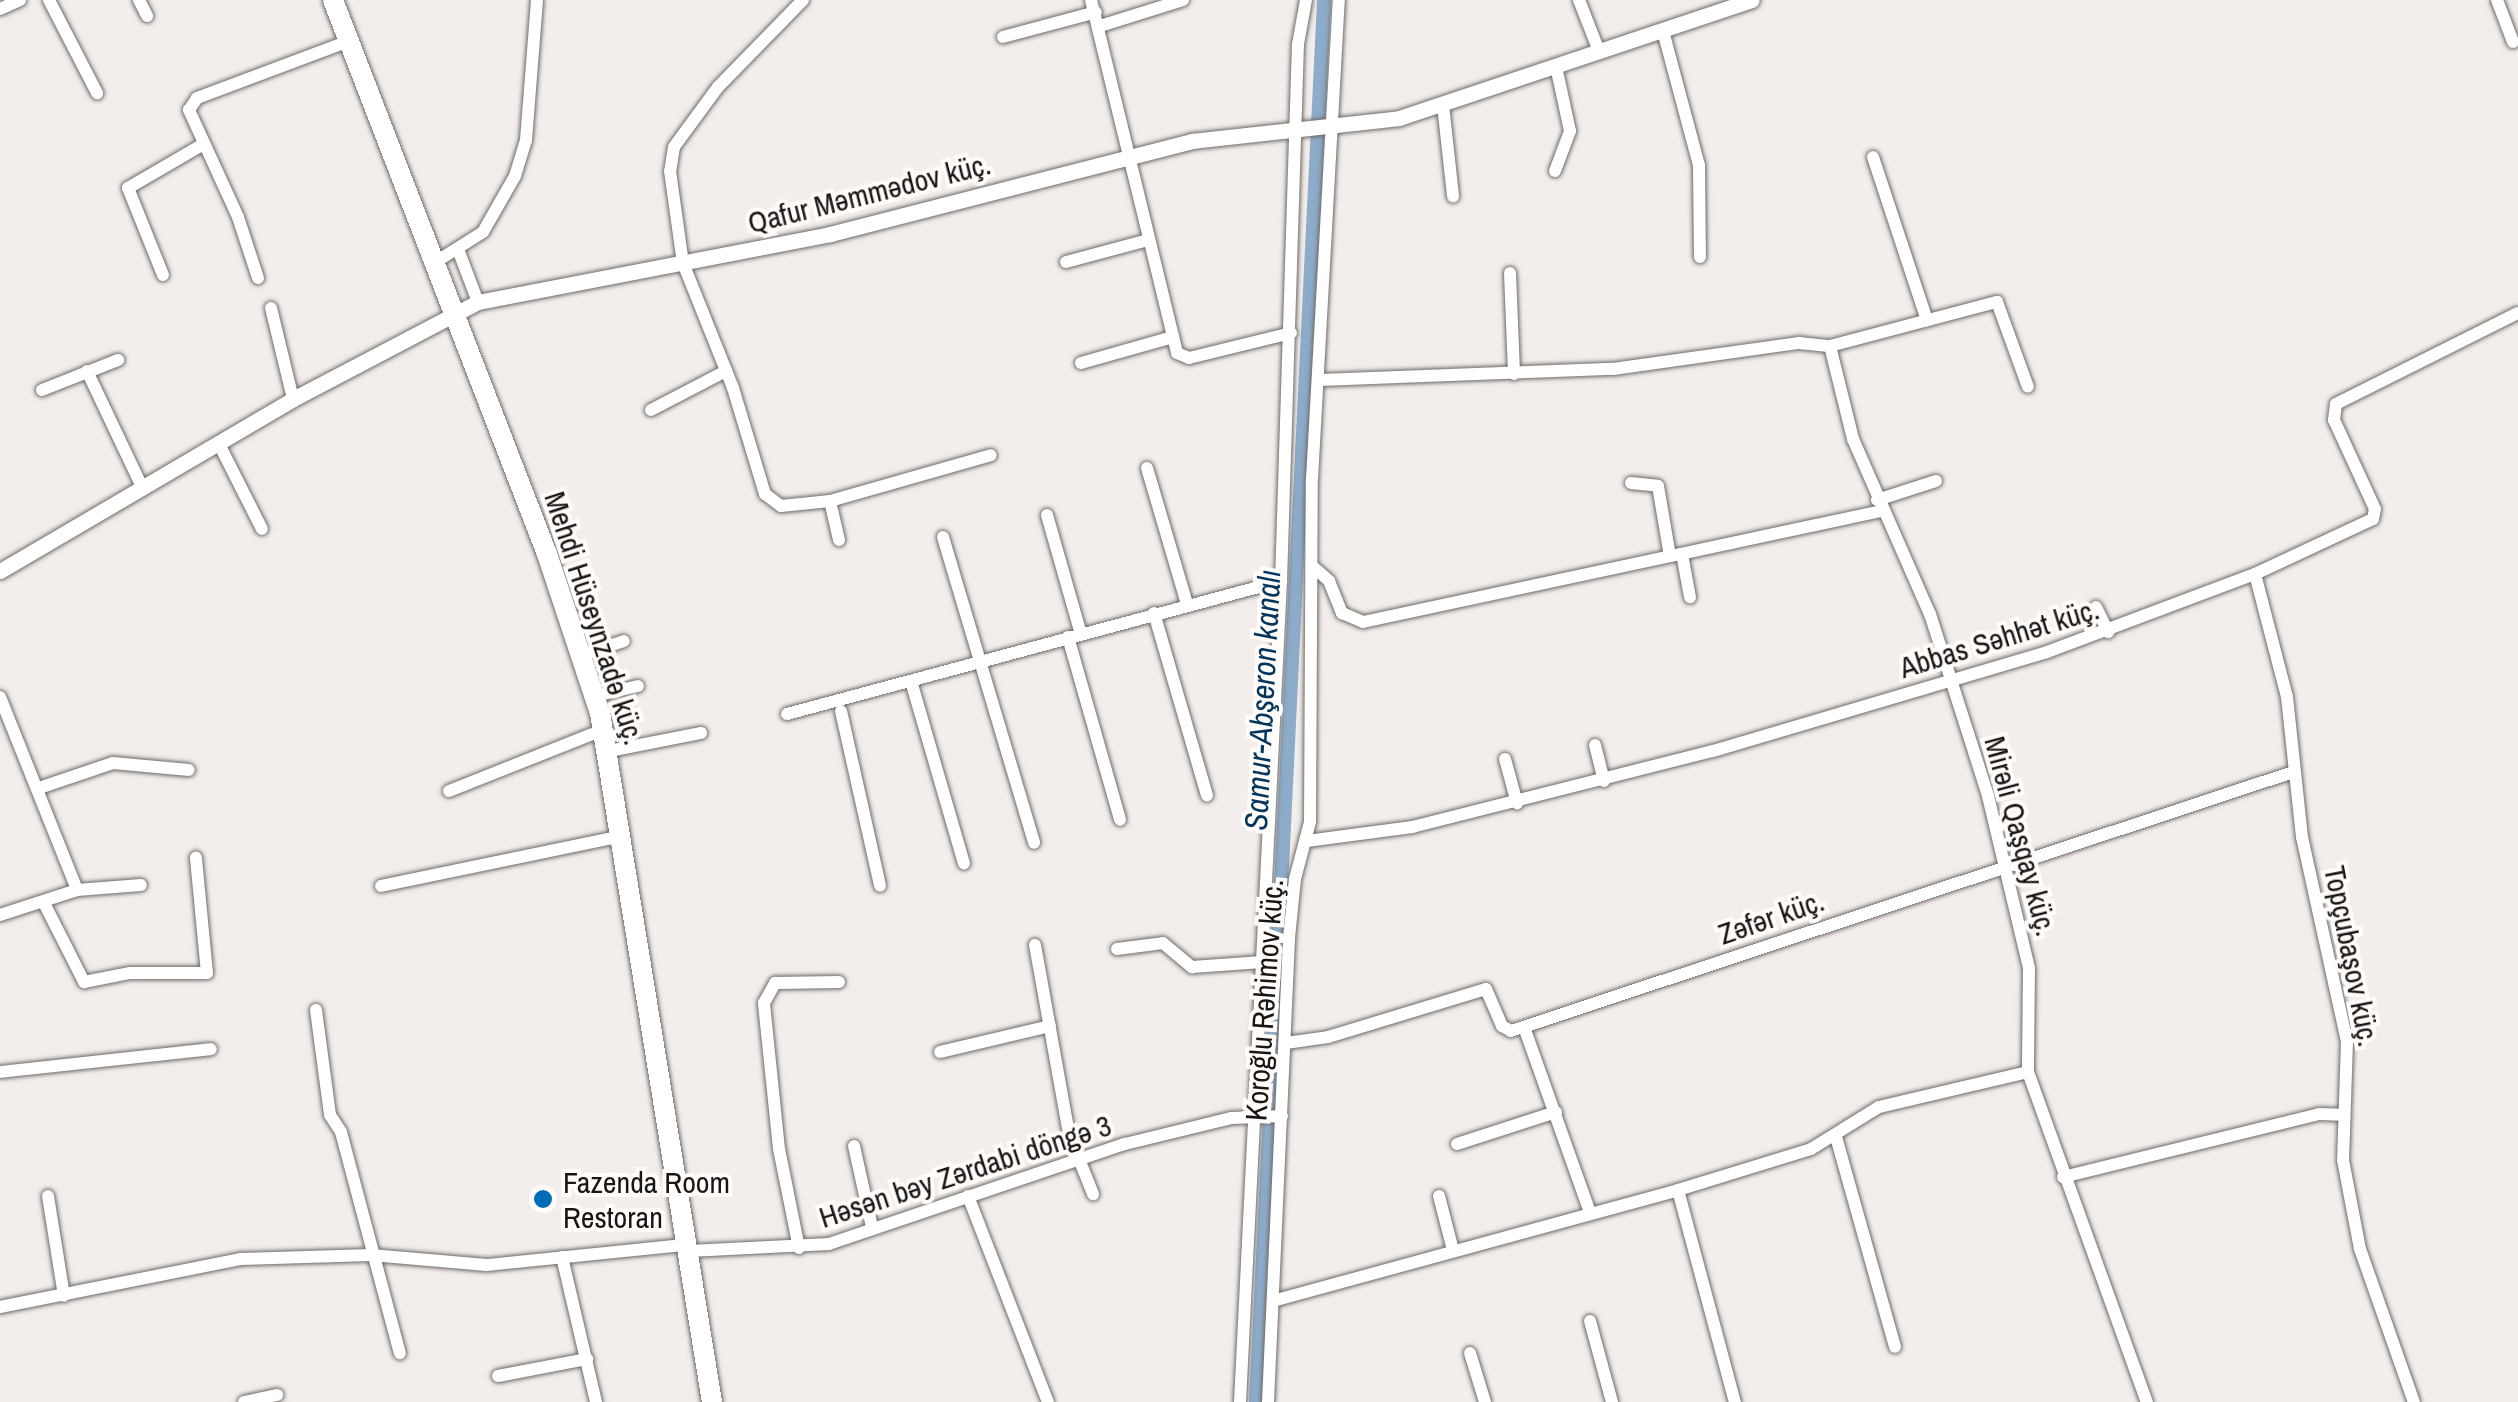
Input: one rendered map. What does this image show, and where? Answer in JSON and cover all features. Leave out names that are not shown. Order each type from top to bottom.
[{"type":"main road","name":"Mehdi Hüseynzadə küç.","points":[[320,0],[448,314],[595,696],[609,751],[682,1248],[698,1402]]},
{"type":"main road","name":"Mehdi Hüseynzadə küç.","points":[[333,0],[434,263],[592,734],[712,1402]]},
{"type":"street","points":[[0,9],[20,0]]},
{"type":"street","points":[[49,0],[97,93]]},
{"type":"street","points":[[139,0],[147,16]]},
{"type":"street","points":[[434,263],[459,252],[492,220],[522,157],[538,0]]},
{"type":"street","points":[[804,0],[747,52],[674,148],[670,171],[683,263],[726,371],[770,502],[830,501],[990,455]]},
{"type":"street","points":[[1002,37],[1095,13],[1183,0]]},
{"type":"street","name":"Koroğlu Rəhimov küç.","points":[[1240,1402],[1282,581],[1296,125],[1306,0]]},
{"type":"street","name":"Koroğlu Rəhimov küç.","points":[[1268,1402],[1295,879],[1307,841],[1312,566],[1339,0]]},
{"type":"street","points":[[1579,0],[1599,51]]},
{"type":"street","points":[[1332,123],[1382,121],[1444,105],[1752,0]]},
{"type":"street","points":[[2496,0],[2513,42]]},
{"type":"street","points":[[1095,13],[1148,240],[1182,358],[1292,333]]},
{"type":"street","points":[[1662,31],[1699,165],[1700,257]]},
{"type":"street","points":[[258,278],[238,217],[188,110],[197,98],[338,45]]},
{"type":"street","points":[[1556,66],[1570,131],[1556,171]]},
{"type":"street","points":[[1444,105],[1453,196]]},
{"type":"street","name":"Qafur Məmmədov küç.","points":[[0,571],[293,399],[448,314],[478,302],[830,234],[1128,157],[1296,125],[1332,123]]},
{"type":"street","points":[[163,275],[128,188],[202,146]]},
{"type":"street","points":[[1873,157],[1927,320]]},
{"type":"street","points":[[1066,262],[1148,240]]},
{"type":"street","points":[[459,252],[478,302]]},
{"type":"street","points":[[1510,273],[1514,374]]},
{"type":"street","points":[[1320,380],[1514,374],[1664,364],[1799,343],[1830,346],[1997,302],[2028,387]]},
{"type":"street","points":[[271,308],[293,399]]},
{"type":"street","name":"Abbas Səhhət küç.","points":[[1307,841],[1517,803],[1604,781],[2108,632],[2255,574],[2373,518],[2375,509],[2334,420],[2336,404],[2518,312]]},
{"type":"street","points":[[1081,363],[1174,337]]},
{"type":"street","name":"Mirəli Qaşqay küç.","points":[[1830,346],[1852,439],[1930,614],[2008,863],[2029,968],[2028,1072],[2147,1402]]},
{"type":"street","points":[[42,390],[118,360]]},
{"type":"street","points":[[88,371],[142,487]]},
{"type":"street","points":[[651,410],[726,371]]},
{"type":"street","points":[[218,444],[262,529]]},
{"type":"street","points":[[1147,468],[1187,604]]},
{"type":"street","points":[[1312,566],[1329,582],[1342,613],[1363,622],[1676,555],[1879,506],[1936,481]]},
{"type":"street","points":[[1631,484],[1658,486],[1690,597]]},
{"type":"street","points":[[830,501],[838,540]]},
{"type":"street","points":[[1047,515],[1120,820]]},
{"type":"street","points":[[943,537],[1034,843]]},
{"type":"street","name":"Topçubaşov küç.","points":[[2255,574],[2287,698],[2293,772],[2347,1041],[2343,1160],[2360,1249],[2414,1402]]},
{"type":"street","points":[[786,714],[1282,581]]},
{"type":"street","points":[[2096,607],[2108,632]]},
{"type":"street","points":[[1154,613],[1207,795]]},
{"type":"street","points":[[582,655],[624,640]]},
{"type":"street","points":[[911,681],[964,862]]},
{"type":"street","points":[[595,696],[638,686]]},
{"type":"street","points":[[0,697],[76,890]]},
{"type":"street","points":[[842,711],[880,886]]},
{"type":"street","points":[[609,751],[701,733]]},
{"type":"street","points":[[449,791],[592,734]]},
{"type":"street","points":[[1596,745],[1604,781]]},
{"type":"street","points":[[1506,759],[1517,803]]},
{"type":"street","points":[[38,788],[113,762],[190,770]]},
{"type":"street","name":"Zəfər küç.","points":[[1524,1027],[2008,863],[2293,772]]},
{"type":"street","points":[[381,886],[612,838]]},
{"type":"street","points":[[44,903],[84,982],[130,972],[207,974],[196,858]]},
{"type":"street","points":[[0,915],[76,890],[141,885]]},
{"type":"street","points":[[1117,949],[1163,943],[1192,967],[1262,962]]},
{"type":"street","points":[[1035,945],[1078,1160],[1093,1194]]},
{"type":"street","points":[[799,1248],[779,1149],[764,1003],[775,983],[839,982]]},
{"type":"street","points":[[1286,1043],[1328,1037],[1486,989],[1502,1026],[1524,1027],[1590,1212]]},
{"type":"street","points":[[316,1010],[330,1115],[342,1132],[371,1255],[400,1354]]},
{"type":"street","points":[[940,1052],[1050,1026]]},
{"type":"street","points":[[0,1072],[212,1049]]},
{"type":"street","points":[[1273,1302],[1678,1190],[1836,1136],[1879,1107],[2028,1072]]},
{"type":"street","points":[[1457,1144],[1556,1112]]},
{"type":"street","points":[[2064,1177],[2319,1114],[2342,1116]]},
{"type":"street","name":"Həsən bəy Zərdabi döngə 3","points":[[0,1307],[241,1259],[371,1255],[486,1265],[682,1248],[799,1248],[1078,1160],[1254,1116],[1282,1116]]},
{"type":"street","points":[[1836,1136],[1895,1347]]},
{"type":"street","points":[[854,1146],[872,1227]]},
{"type":"street","points":[[1678,1190],[1736,1402]]},
{"type":"street","points":[[48,1196],[64,1296]]},
{"type":"street","points":[[968,1196],[1048,1402]]},
{"type":"street","points":[[1440,1196],[1453,1250]]},
{"type":"street","points":[[562,1256],[596,1402]]},
{"type":"street","points":[[1590,1322],[1612,1402]]},
{"type":"street","points":[[1470,1353],[1485,1402]]},
{"type":"street","points":[[498,1376],[587,1359]]},
{"type":"street","points":[[244,1402],[277,1395]]},
{"type":"waterway","name":"Samur-Abşeron kanalı","points":[[1256,1402],[1324,0]]},
{"type":"place","name":"Fazenda Room Restoran","points":[[543,1199]]}]
